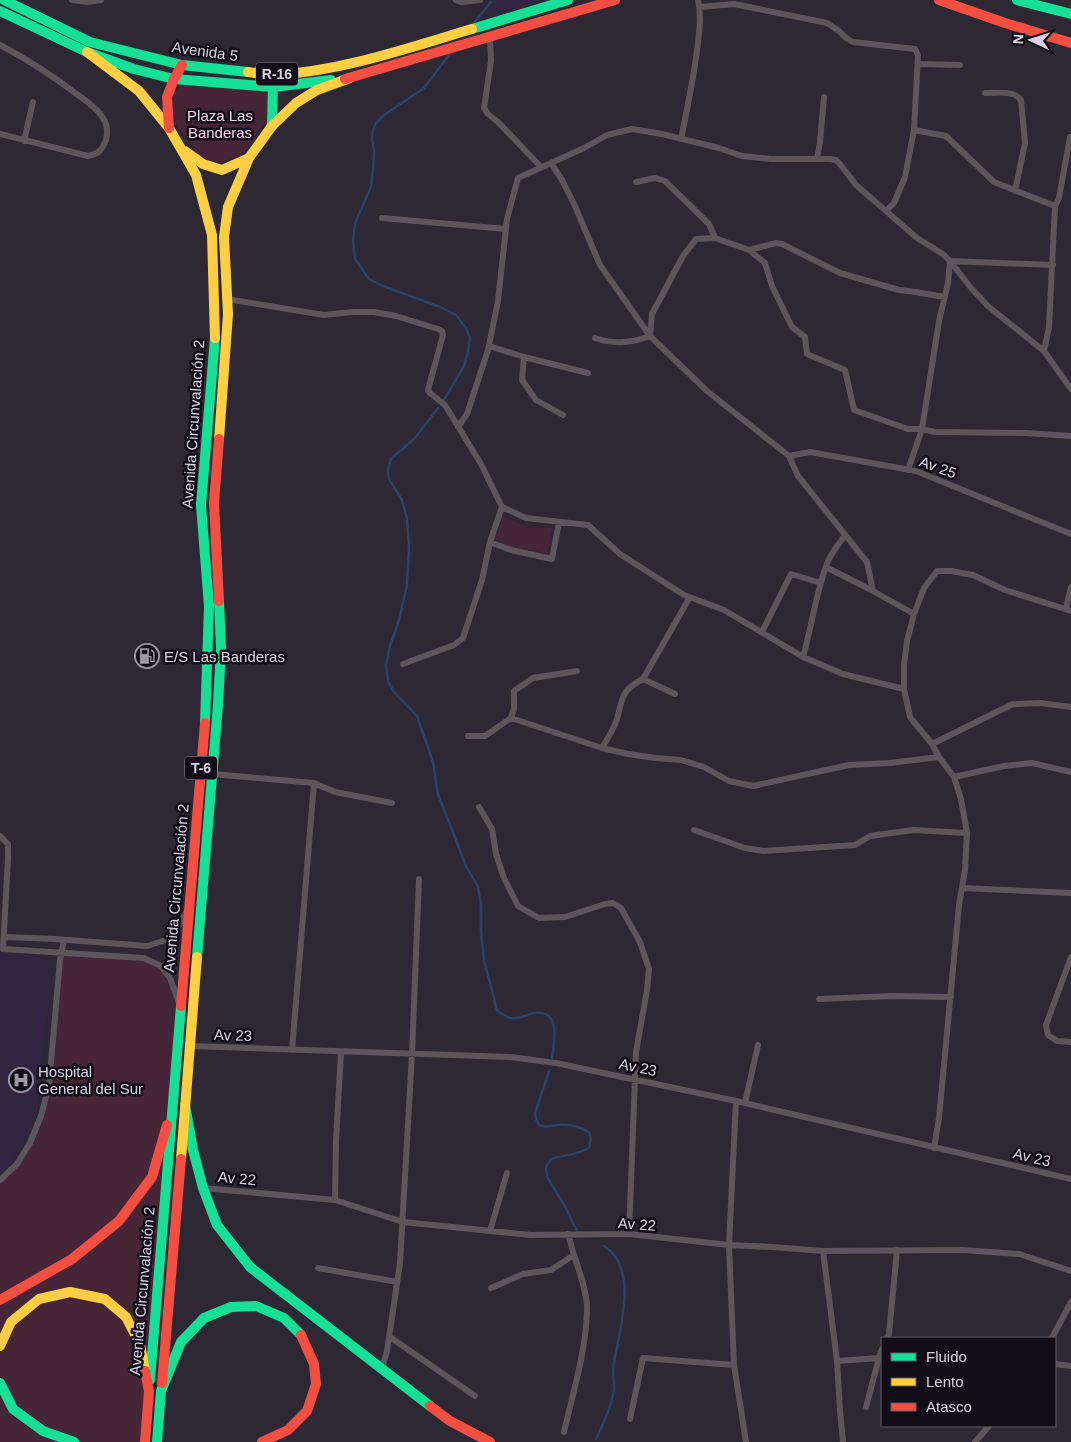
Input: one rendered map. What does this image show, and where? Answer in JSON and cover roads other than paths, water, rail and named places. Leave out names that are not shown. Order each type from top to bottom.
[{"type":"main road","name":"Avenida 5","points":[[4,0],[90,42],[182,65],[273,75],[326,69],[378,57],[568,0]]},
{"type":"main road","name":"Avenida 5","points":[[86,52],[134,69],[174,79],[273,87],[350,78],[615,0]]},
{"type":"main road","points":[[938,0],[1071,43]]},
{"type":"main road","points":[[1017,0],[1071,14]]},
{"type":"main road","name":"R-16","points":[[0,11],[86,52]]},
{"type":"main road","name":"Avenida Circunvalación 2","points":[[86,52],[138,91],[169,128],[196,175],[212,234],[215,338],[200,505],[209,606],[206,714],[145,1442]]},
{"type":"main road","name":"T-6","points":[[169,128],[167,97],[182,65]]},
{"type":"main road","points":[[272,126],[273,75]]},
{"type":"main road","name":"Avenida Circunvalación 2","points":[[157,1442],[218,704],[221,648],[214,503],[228,314],[224,237],[228,207],[250,158],[272,126],[296,104],[317,90],[350,78]]},
{"type":"main road","points":[[182,149],[203,164],[222,170],[250,158]]},
{"type":"main road","points":[[0,1300],[72,1259],[120,1220],[152,1177],[173,1103]]},
{"type":"main road","points":[[185,1105],[193,1150],[203,1188],[217,1225],[250,1267],[450,1420],[490,1442]]},
{"type":"main road","points":[[0,1346],[11,1322],[39,1299],[70,1292],[105,1299],[126,1317],[140,1344],[149,1390]]},
{"type":"main road","points":[[161,1391],[181,1342],[204,1318],[230,1306],[256,1306],[284,1318],[302,1336],[314,1364],[316,1384],[307,1411],[288,1430],[262,1442]]},
{"type":"main road","points":[[0,1382],[13,1409],[43,1431],[74,1442]]},
{"type":"street","points":[[72,0],[87,2],[101,0]]},
{"type":"street","points":[[456,0],[461,2],[480,0]]},
{"type":"street","points":[[681,139],[694,75],[700,30],[699,4],[734,4],[827,23],[853,42],[915,49],[918,55],[918,64],[914,130],[905,177],[894,203],[886,211]]},
{"type":"street","points":[[490,37],[491,61],[484,108],[541,167]]},
{"type":"street","points":[[0,45],[53,76],[93,106],[102,116],[107,126],[107,136],[103,148],[96,155],[88,156],[0,134]]},
{"type":"street","points":[[918,64],[960,65]]},
{"type":"street","points":[[986,93],[1014,94],[1021,100],[1025,143],[1015,191]]},
{"type":"street","points":[[817,159],[824,96]]},
{"type":"street","points":[[24,140],[34,102]]},
{"type":"street","points":[[458,427],[467,414],[489,346],[498,300],[507,219],[518,178],[584,148],[607,135],[632,129],[662,134],[719,148],[742,156],[830,158],[836,160],[856,185],[917,238],[950,261],[989,307],[1044,351],[1071,389]]},
{"type":"street","points":[[914,130],[946,136],[994,182],[1055,206]]},
{"type":"street","points":[[1044,351],[1049,327],[1055,206],[1059,198],[1070,136]]},
{"type":"street","points":[[552,163],[575,206],[600,265],[650,336],[707,391],[789,456],[798,476],[867,562],[873,591]]},
{"type":"street","points":[[636,182],[655,178],[665,182],[709,224],[715,238]]},
{"type":"street","points":[[382,218],[506,229]]},
{"type":"street","points":[[650,336],[652,314],[662,292],[683,256],[696,239],[715,238],[749,250],[765,263],[772,286],[792,327],[805,337],[807,354],[845,370],[854,410],[908,429],[922,428],[935,432],[1026,433],[1071,436]]},
{"type":"street","points":[[749,250],[776,243],[782,244],[840,273],[898,290],[944,298]]},
{"type":"street","points":[[950,261],[1053,266]]},
{"type":"street","points":[[908,470],[922,428],[938,321],[948,282],[950,261]]},
{"type":"street","points":[[227,299],[324,315],[374,312],[396,316],[438,329],[443,335],[428,390],[430,394],[445,405],[481,464],[502,507],[526,518],[588,525],[620,554],[684,594],[724,610],[803,657],[843,674],[904,689]]},
{"type":"street","points":[[595,338],[609,343],[637,341],[650,336]]},
{"type":"street","points":[[489,346],[588,373]]},
{"type":"street","points":[[524,357],[522,380],[536,400],[563,415]]},
{"type":"street","name":"Av 25","points":[[789,456],[810,452],[916,471],[1070,532]]},
{"type":"street","points":[[404,664],[454,645],[463,638],[482,580],[490,542],[502,507]]},
{"type":"street","points":[[490,542],[511,550],[552,559],[559,522]]},
{"type":"street","points":[[803,657],[826,568],[846,534]]},
{"type":"street","points":[[826,568],[914,614]]},
{"type":"street","points":[[934,1148],[939,1118],[967,833],[961,800],[954,777],[932,744],[910,717],[904,689],[907,641],[914,614],[924,588],[937,571],[951,571],[973,575],[1005,590],[1068,610],[1071,587]]},
{"type":"street","points":[[762,632],[792,574],[821,583]]},
{"type":"street","points":[[602,748],[616,721],[620,701],[633,684],[643,679],[690,597]]},
{"type":"street","points":[[468,736],[485,736],[511,718],[514,709],[514,690],[533,678],[577,671]]},
{"type":"street","points":[[643,679],[675,694]]},
{"type":"street","points":[[932,744],[1013,704],[1040,703],[1071,707]]},
{"type":"street","points":[[511,718],[602,748],[628,754],[681,760],[704,767],[729,781],[753,786],[849,765],[890,763],[939,757]]},
{"type":"street","points":[[954,777],[1004,766],[1032,763],[1071,772]]},
{"type":"street","points":[[212,774],[314,783],[335,792],[392,803]]},
{"type":"street","points":[[292,1050],[314,783]]},
{"type":"street","points":[[479,807],[492,829],[496,854],[504,878],[518,906],[539,918],[565,917],[605,904],[614,903],[621,908],[640,942],[649,969],[636,1052],[629,1234]]},
{"type":"street","points":[[694,830],[745,848],[763,851],[855,845],[870,836],[913,830],[967,833]]},
{"type":"street","points":[[0,836],[8,844],[3,949],[144,958],[161,966],[170,978],[181,1009]]},
{"type":"street","points":[[382,1368],[388,1351],[400,1263],[412,1054],[418,879]]},
{"type":"street","points":[[962,888],[1071,893]]},
{"type":"street","points":[[5,937],[146,946],[166,940],[178,927],[190,906]]},
{"type":"street","points":[[0,1180],[17,1164],[30,1143],[41,1116],[49,1085],[60,960],[64,940]]},
{"type":"street","points":[[1071,957],[1046,1025],[1048,1035],[1057,1041],[1071,1042]]},
{"type":"street","points":[[819,999],[892,996],[951,998]]},
{"type":"street","points":[[745,1103],[758,1045]]},
{"type":"street","name":"Av 23","points":[[190,1046],[510,1057],[556,1063],[745,1103],[1071,1179]]},
{"type":"street","points":[[335,1200],[341,1052]]},
{"type":"street","points":[[736,1101],[729,1246],[734,1365],[746,1442]]},
{"type":"street","points":[[490,1231],[507,1174]]},
{"type":"street","name":"Av 22","points":[[203,1188],[335,1200],[403,1222],[531,1235],[629,1234],[729,1246],[823,1251],[963,1250],[1019,1254],[1071,1271]]},
{"type":"street","points":[[564,1432],[582,1348],[588,1309],[582,1278],[568,1234]]},
{"type":"street","points":[[888,1336],[897,1250]]},
{"type":"street","points":[[823,1251],[837,1361],[843,1442]]},
{"type":"street","points":[[491,1288],[523,1274],[551,1270],[574,1255]]},
{"type":"street","points":[[318,1268],[397,1282]]},
{"type":"street","points":[[1053,1337],[1071,1302]]},
{"type":"street","points":[[390,1338],[475,1396]]},
{"type":"street","points":[[866,1407],[881,1352]]},
{"type":"street","points":[[630,1418],[644,1358],[734,1365]]},
{"type":"street","points":[[837,1361],[879,1358]]},
{"type":"street","points":[[1056,1364],[1071,1366]]},
{"type":"street","points":[[975,1442],[988,1427]]},
{"type":"waterway","points":[[472,25],[491,2]]},
{"type":"waterway","points":[[444,400],[464,366],[470,338],[466,328],[456,315],[369,279],[355,259],[353,241],[355,223],[371,187],[374,150],[372,139],[376,123],[384,115],[424,88],[452,51]]},
{"type":"waterway","points":[[438,408],[415,438],[391,459],[388,471],[389,479],[402,500],[407,519],[409,546],[407,585],[386,665],[388,682],[394,692],[417,716],[433,762],[438,794],[466,866],[478,887],[481,905],[484,960],[497,1010],[510,1018],[519,1018],[534,1013],[543,1013],[549,1016],[553,1021],[555,1036],[552,1058]]},
{"type":"waterway","points":[[549,1071],[535,1113],[538,1123],[542,1126],[570,1125],[578,1127],[589,1132],[591,1139],[589,1148],[575,1154],[551,1159],[546,1167],[547,1177],[566,1208],[578,1233]]},
{"type":"waterway","points":[[596,1439],[607,1415],[613,1395],[613,1365],[623,1317],[624,1300],[624,1283],[621,1268],[615,1256],[604,1246]]},
{"type":"place","name":"E/S Las Banderas","points":[[147,656]]},
{"type":"place","name":"Hospital General del Sur","points":[[21,1080]]},
{"type":"park label","name":"Plaza Las Banderas","points":[[220,124]]}]
